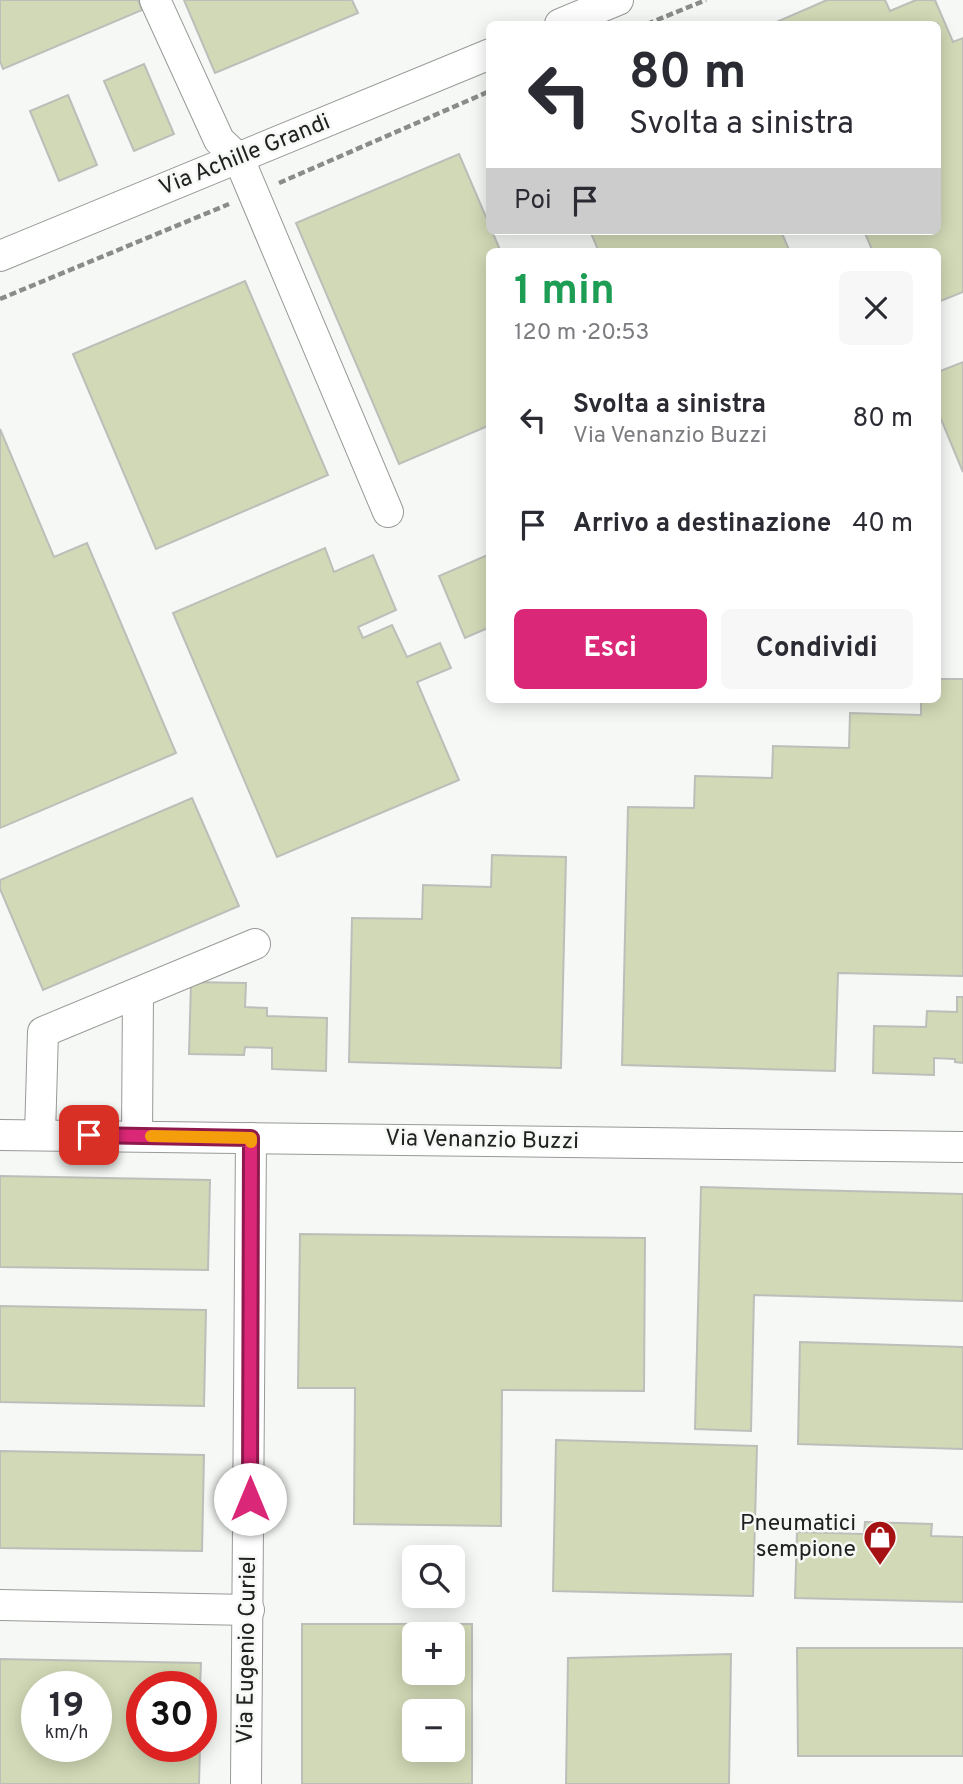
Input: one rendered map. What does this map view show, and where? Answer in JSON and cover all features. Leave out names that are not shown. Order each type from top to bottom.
[{"type":"street","points":[[155,0],[219,140],[239,159],[388,512]]},
{"type":"street","points":[[567,21],[618,0]]},
{"type":"street","name":"Via Achille Grandi","points":[[0,256],[486,56]]},
{"type":"street","points":[[40,1135],[43,1032],[255,944]]},
{"type":"street","points":[[137,1135],[138,993]]},
{"type":"street","name":"Via Venanzio Buzzi","points":[[0,1135],[963,1147]]},
{"type":"street","name":"Via Eugenio Curiel","points":[[246,1784],[251,1138]]},
{"type":"street","points":[[0,1605],[249,1610]]},
{"type":"path","points":[[654,21],[706,0]]},
{"type":"building","points":[[0,0],[138,0],[142,10],[3,69],[0,61]]},
{"type":"building","points":[[184,0],[352,0],[358,13],[215,73]]},
{"type":"building","points":[[827,0],[885,0],[890,11],[916,0],[935,0],[953,42],[963,38],[963,292],[941,301],[941,248],[871,248],[866,235],[941,235],[941,21],[779,21]]},
{"type":"building","points":[[144,64],[174,134],[134,151],[104,81]]},
{"type":"building","points":[[68,95],[97,165],[59,181],[30,111]]},
{"type":"building","points":[[459,154],[486,217],[486,235],[494,235],[499,248],[486,248],[486,427],[399,464],[296,223]]},
{"type":"building","points":[[592,235],[783,235],[788,248],[597,248]]},
{"type":"building","points":[[245,281],[328,475],[156,549],[73,354]]},
{"type":"building","points":[[963,362],[963,472],[941,419],[941,371]]},
{"type":"building","points":[[0,429],[54,557],[87,543],[176,753],[0,828]]},
{"type":"building","points":[[325,548],[334,572],[373,555],[396,610],[358,627],[363,638],[392,625],[407,657],[440,643],[451,668],[417,682],[459,780],[277,857],[173,613]]},
{"type":"building","points":[[486,556],[486,629],[465,638],[439,576]]},
{"type":"building","points":[[941,679],[963,679],[963,976],[838,973],[835,1071],[622,1065],[628,807],[694,808],[695,776],[772,778],[773,746],[849,748],[850,713],[921,715],[921,703],[941,703]]},
{"type":"building","points":[[192,798],[239,906],[43,990],[0,889],[0,880]]},
{"type":"building","points":[[492,855],[566,857],[561,1068],[349,1062],[352,918],[422,919],[423,885],[491,887]]},
{"type":"building","points":[[191,982],[246,983],[245,1007],[267,1008],[267,1016],[327,1018],[326,1071],[272,1069],[272,1048],[245,1047],[244,1055],[189,1054]]},
{"type":"building","points":[[957,997],[963,997],[963,1063],[955,1062],[955,1059],[934,1058],[934,1075],[873,1073],[874,1026],[926,1027],[927,1011],[957,1012]]},
{"type":"building","points":[[0,1176],[210,1180],[208,1270],[0,1267]]},
{"type":"building","points":[[701,1187],[963,1194],[963,1301],[754,1295],[751,1431],[695,1429]]},
{"type":"building","points":[[300,1234],[645,1238],[644,1391],[502,1390],[501,1526],[354,1524],[355,1388],[298,1388]]},
{"type":"building","points":[[0,1306],[206,1310],[204,1406],[0,1402]]},
{"type":"building","points":[[800,1342],[963,1347],[963,1449],[798,1444]]},
{"type":"building","points":[[556,1440],[757,1446],[753,1596],[553,1591]]},
{"type":"building","points":[[0,1451],[204,1455],[202,1551],[0,1548]]},
{"type":"building","name":"Pneumatici sempione","points":[[865,1522],[932,1524],[931,1536],[963,1537],[963,1602],[795,1598],[797,1532],[864,1534]]},
{"type":"building","points":[[302,1624],[402,1624],[402,1685],[465,1685],[465,1624],[472,1624],[472,1784],[302,1784]]},
{"type":"building","points":[[797,1648],[963,1648],[963,1756],[798,1756]]},
{"type":"building","points":[[731,1654],[729,1784],[566,1784],[568,1658]]},
{"type":"building","points":[[0,1659],[201,1663],[201,1671],[126,1671],[126,1762],[200,1762],[199,1784],[0,1784]]},
{"type":"slow traffic","points":[[151,1136],[251,1138],[251,1142]]},
{"type":"place","name":"Pneumatici sempione","points":[[880,1567]]},
{"type":"route","points":[[89,1135],[251,1138],[250,1499]]}]
